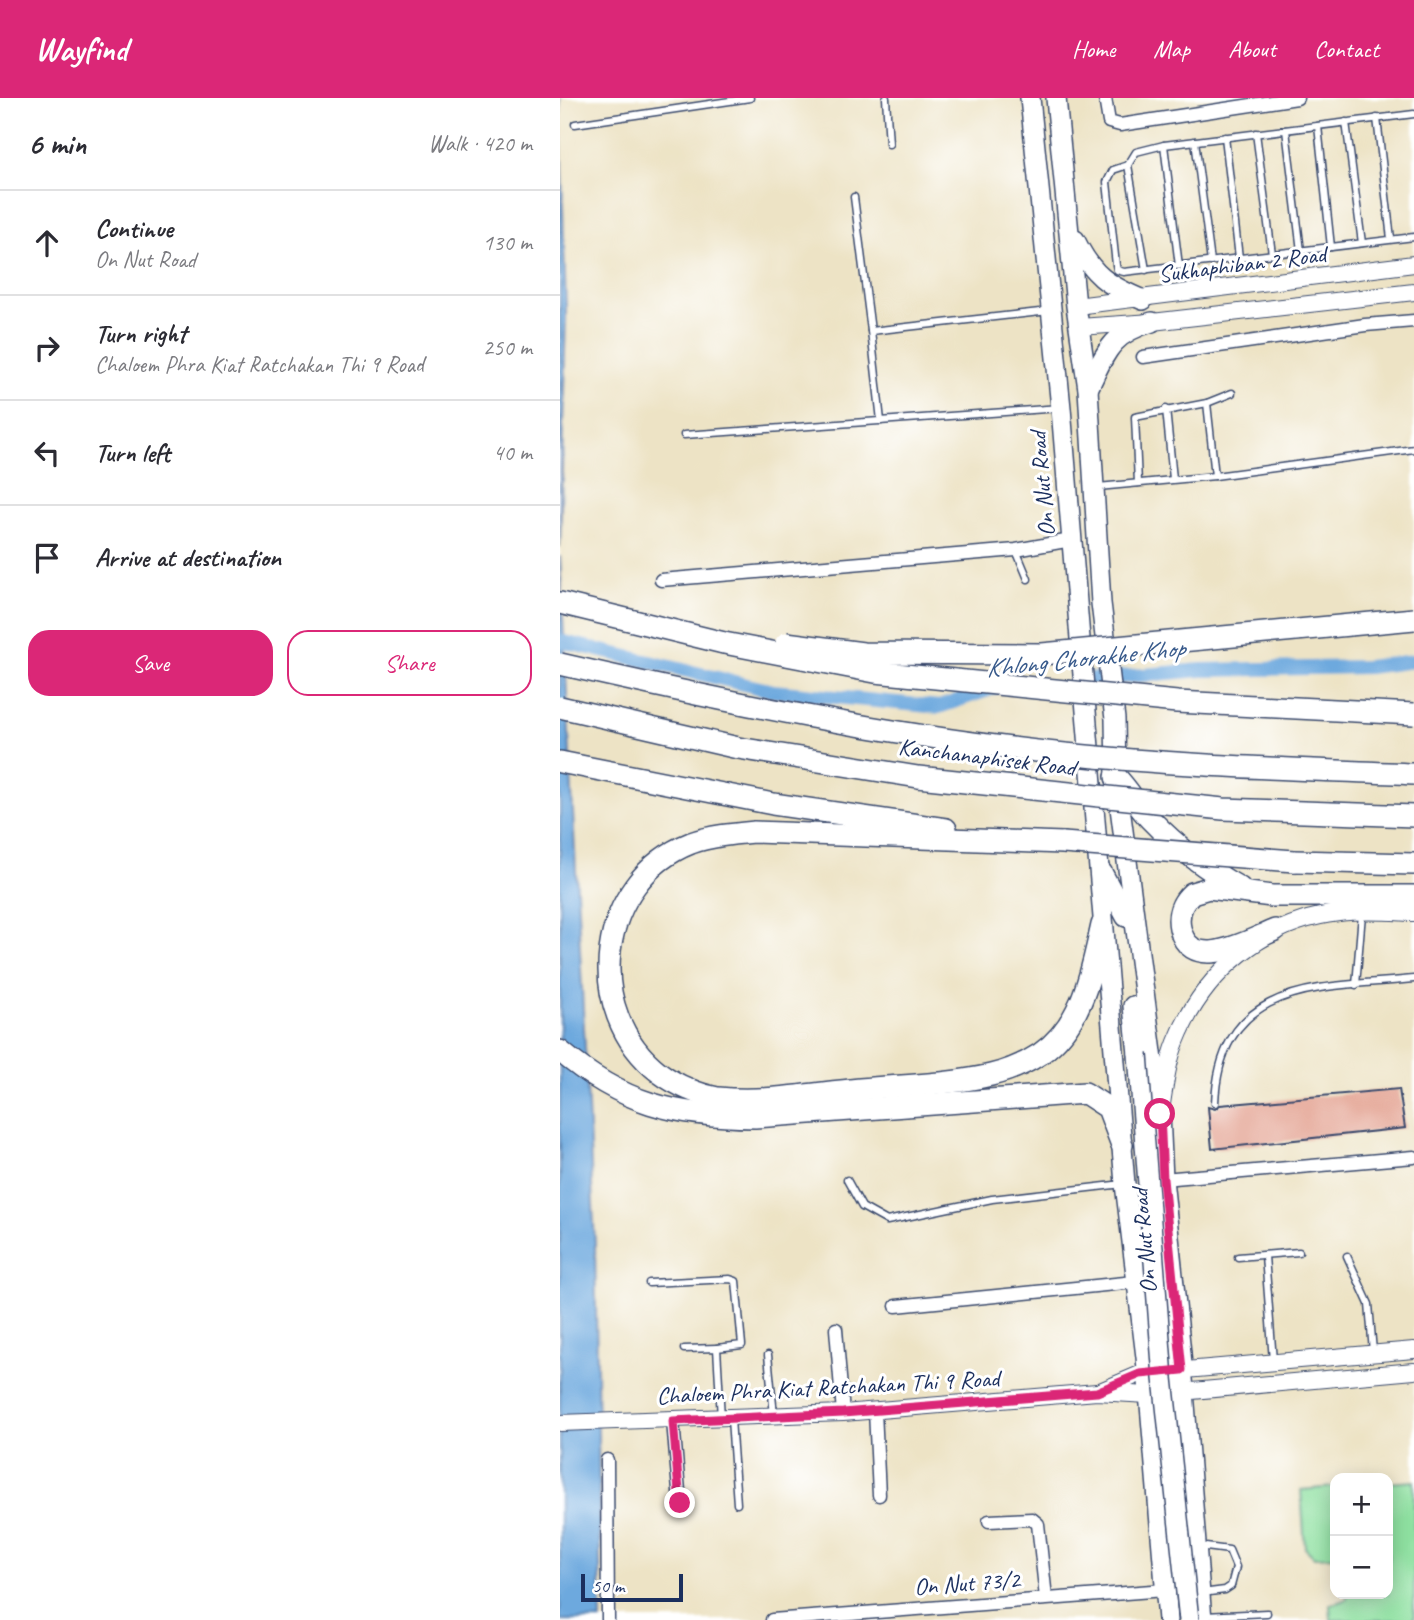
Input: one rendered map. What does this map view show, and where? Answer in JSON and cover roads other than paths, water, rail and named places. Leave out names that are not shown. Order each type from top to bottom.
[{"type":"highway","points":[[560,603],[724,643],[875,672],[1177,702],[1414,714]]},
{"type":"highway","points":[[724,643],[754,639],[863,653],[1042,654],[1414,619]]},
{"type":"highway","name":"Kanchanaphisek Road","points":[[560,664],[745,706],[1063,754],[1219,766],[1414,774]]},
{"type":"highway","name":"Kanchanaphisek Road","points":[[560,707],[737,748],[918,776],[1223,809],[1414,817]]},
{"type":"highway","points":[[560,762],[773,804],[1063,843],[1222,857],[1414,864]]},
{"type":"highway","points":[[1116,777],[1151,820],[1186,851],[1251,894]]},
{"type":"highway","points":[[1063,843],[754,832],[720,836],[691,844],[668,856],[635,888],[624,908],[608,958],[608,986],[613,1009],[642,1056],[661,1073],[686,1088],[716,1097],[754,1099],[959,1080],[1013,1069],[1040,1055],[1057,1040],[1074,1017],[1088,988],[1102,925]]},
{"type":"highway","points":[[1275,930],[1210,953],[1192,947],[1182,935],[1181,907],[1197,890],[1217,888],[1251,894],[1414,896]]},
{"type":"highway","points":[[560,1051],[609,1087],[669,1111],[704,1116],[755,1117],[1085,1093],[1108,1108],[1122,1145]]},
{"type":"main road","name":"On Nut Road","points":[[1030,98],[1060,408],[1125,1184],[1147,1373],[1168,1620]]},
{"type":"main road","name":"On Nut Road","points":[[1056,98],[1076,306],[1088,389],[1101,603],[1115,719],[1116,777],[1160,1114],[1163,1179],[1200,1593],[1198,1619]]},
{"type":"main road","points":[[1069,226],[1086,263],[1114,288],[1143,300]]},
{"type":"main road","points":[[1051,310],[1076,306]]},
{"type":"main road","points":[[1088,389],[1113,342],[1127,329],[1152,322]]},
{"type":"main road","points":[[1052,331],[1079,327]]},
{"type":"main road","name":"On Nut Road","points":[[1127,859],[1126,917],[1162,1364],[1198,1619]]},
{"type":"main road","name":"On Nut Road","points":[[1099,866],[1126,917]]},
{"type":"main road","points":[[1140,1315],[1151,1329],[1163,1332],[1173,1323],[1175,1313]]},
{"type":"main road","points":[[1154,1455],[1159,1443],[1170,1435],[1182,1438],[1189,1451]]},
{"type":"street","points":[[1105,98],[1109,121],[1119,125],[1297,98]]},
{"type":"street","name":"Sukhaphiban 2 Road","points":[[1076,306],[1143,300],[1414,264]]},
{"type":"street","name":"Sukhaphiban 2 Road","points":[[1079,327],[1152,322],[1414,292]]},
{"type":"street","points":[[1143,357],[1365,325],[1414,321]]},
{"type":"street","points":[[661,580],[1016,550],[1071,540]]},
{"type":"street","points":[[1160,1114],[1175,1042],[1191,1012],[1237,957],[1275,930],[1315,917],[1363,912],[1414,913]]},
{"type":"street","points":[[1163,1179],[1414,1157]]},
{"type":"street","points":[[896,1306],[1136,1282]]},
{"type":"street","points":[[836,1329],[843,1413]]},
{"type":"street","name":"Chaloem Phra Kiat Ratchakan Thi 9 Road","points":[[1097,1392],[1147,1373],[1414,1350]]},
{"type":"street","name":"Chaloem Phra Kiat Ratchakan Thi 9 Road","points":[[560,1423],[726,1420],[876,1411],[1097,1392],[1148,1395],[1414,1371]]},
{"type":"street","points":[[876,1411],[879,1495]]},
{"type":"street","points":[[673,1421],[680,1503]]},
{"type":"street","points":[[607,1460],[608,1620]]},
{"type":"street","points":[[989,1521],[1032,1519],[1038,1524],[1046,1598]]},
{"type":"street","name":"On Nut 73/2","points":[[772,1620],[890,1615],[1046,1598],[1165,1590]]},
{"type":"lane","points":[[575,124],[750,98]]},
{"type":"lane","points":[[886,98],[889,144]]},
{"type":"lane","points":[[1414,114],[1164,145],[1136,152],[1128,165],[1113,170],[1107,182],[1117,271],[1146,270],[1414,237]]},
{"type":"lane","points":[[1377,118],[1391,239]]},
{"type":"lane","points":[[1346,122],[1362,243]]},
{"type":"lane","points":[[1318,126],[1331,247]]},
{"type":"lane","points":[[1286,130],[1301,251]]},
{"type":"lane","points":[[1256,134],[1272,254]]},
{"type":"lane","points":[[1225,137],[1239,258]]},
{"type":"lane","points":[[1195,141],[1211,262]]},
{"type":"lane","points":[[1164,145],[1179,266]]},
{"type":"lane","points":[[1128,165],[1146,270]]},
{"type":"lane","points":[[854,197],[881,421]]},
{"type":"lane","points":[[871,331],[1051,310]]},
{"type":"lane","points":[[1138,483],[1133,420],[1139,415],[1207,403],[1232,393]]},
{"type":"lane","points":[[1207,403],[1215,476]]},
{"type":"lane","points":[[684,435],[1060,408]]},
{"type":"lane","points":[[1166,409],[1173,479]]},
{"type":"lane","points":[[1096,487],[1215,476],[1414,449]]},
{"type":"lane","points":[[1016,550],[1028,579]]},
{"type":"lane","points":[[1356,985],[1363,912]]},
{"type":"lane","points":[[1215,1103],[1216,1075],[1221,1056],[1251,1015],[1273,999],[1288,993],[1414,979]]},
{"type":"lane","points":[[847,1180],[862,1208],[887,1221],[901,1221],[992,1199],[1125,1184]]},
{"type":"lane","points":[[1238,1257],[1299,1252]]},
{"type":"lane","points":[[1265,1256],[1273,1362]]},
{"type":"lane","points":[[1347,1256],[1369,1304],[1373,1352]]},
{"type":"lane","points":[[649,1283],[730,1279],[736,1281],[742,1345],[684,1349]]},
{"type":"lane","points":[[717,1348],[737,1504]]},
{"type":"lane","points":[[768,1355],[774,1417]]},
{"type":"lane","points":[[1196,1546],[1229,1550],[1236,1567],[1231,1586],[1225,1590],[1200,1593]]},
{"type":"lane","points":[[1198,1619],[1267,1613]]},
{"type":"water","points":[[560,98],[566,312],[560,547]]},
{"type":"water","points":[[560,556],[595,1244],[601,1620],[560,1620]]},
{"type":"waterway","name":"Khlong Chorakhe Khop","points":[[560,641],[773,691],[939,707],[997,687]]},
{"type":"waterway","name":"Khlong Chorakhe Khop","points":[[1076,681],[1201,670],[1368,667],[1414,661]]}]
